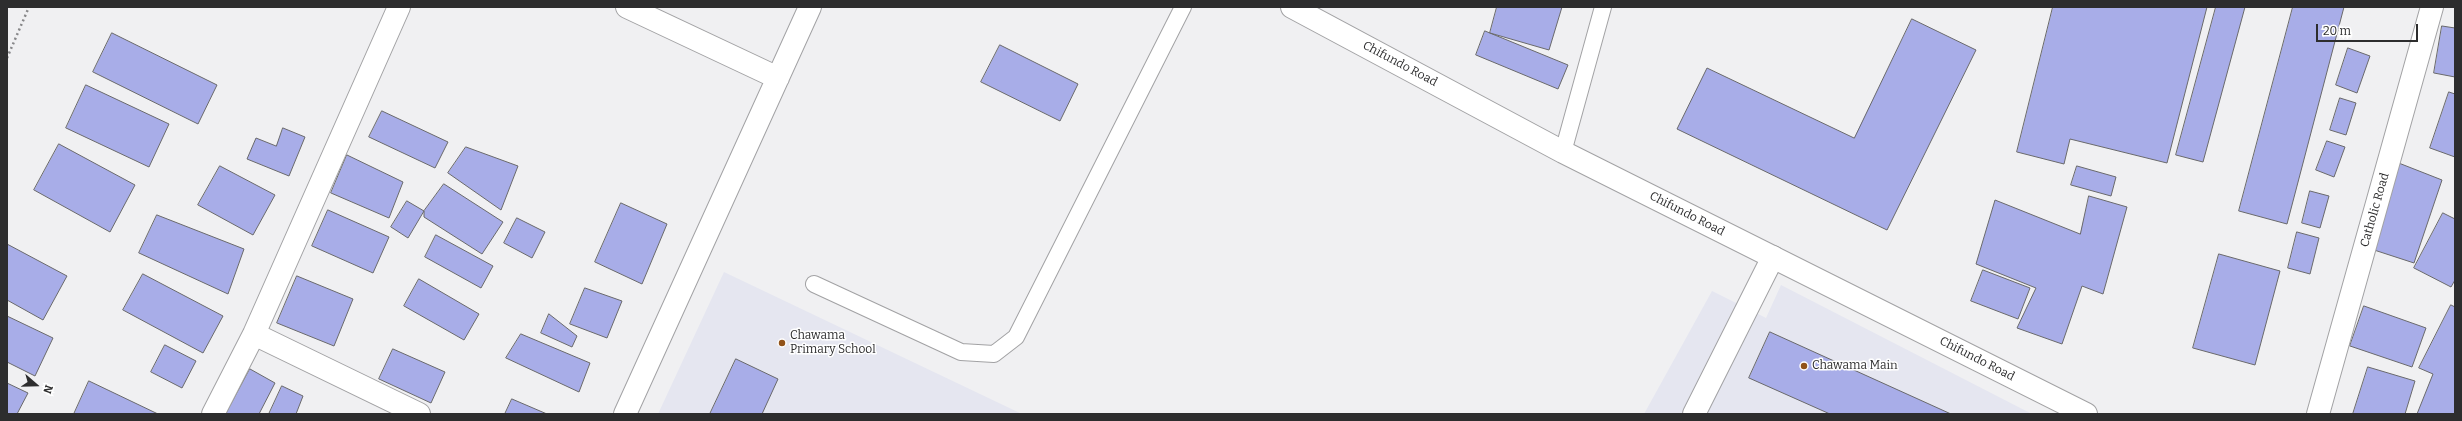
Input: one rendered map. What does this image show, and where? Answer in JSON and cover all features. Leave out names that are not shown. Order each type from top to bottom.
[{"type":"street","points":[[213,414],[254,334],[399,7]]},
{"type":"street","points":[[627,7],[778,78]]},
{"type":"street","points":[[625,414],[810,7]]},
{"type":"street","name":"Chifundo Road","points":[[1292,7],[1563,152],[2086,414]]},
{"type":"street","name":"Catholic Road","points":[[2318,414],[2432,7]]},
{"type":"street","points":[[1694,414],[1773,257]]},
{"type":"street","points":[[254,334],[419,414]]},
{"type":"lane","points":[[814,284],[961,352],[994,354],[1016,337],[1183,7]]},
{"type":"lane","points":[[1563,152],[1604,7]]},
{"type":"path","points":[[7,58],[29,7]]},
{"type":"shaded area","name":"Chawama Primary School","points":[[724,272],[1022,414],[658,414]]},
{"type":"shaded area","name":"Chawama Main","points":[[1781,285],[2032,414],[1644,414],[1712,291],[1766,318]]},
{"type":"building","points":[[1497,7],[1562,7],[1549,50],[1490,33]]},
{"type":"building","points":[[2053,7],[2207,7],[2167,163],[2070,139],[2064,164],[2017,152]]},
{"type":"building","points":[[2216,7],[2245,7],[2203,162],[2176,155]]},
{"type":"building","points":[[2293,7],[2344,7],[2287,224],[2239,211]]},
{"type":"building","points":[[1912,19],[1976,50],[1887,230],[1677,129],[1707,68],[1854,138]]},
{"type":"building","points":[[2442,26],[2455,28],[2455,77],[2434,73]]},
{"type":"building","points":[[1485,31],[1568,65],[1558,89],[1476,55]]},
{"type":"building","points":[[112,33],[217,85],[198,124],[93,72]]},
{"type":"building","points":[[1000,45],[1078,84],[1060,121],[981,82]]},
{"type":"building","points":[[2348,48],[2370,56],[2357,93],[2336,85]]},
{"type":"building","points":[[86,85],[169,124],[149,167],[66,128]]},
{"type":"building","points":[[2449,92],[2455,94],[2455,157],[2430,148]]},
{"type":"building","points":[[2340,98],[2356,103],[2346,135],[2330,130]]},
{"type":"building","points":[[382,111],[448,142],[435,168],[369,137]]},
{"type":"building","points":[[283,128],[305,137],[289,176],[247,159],[256,138],[276,146]]},
{"type":"building","points":[[2327,141],[2345,147],[2334,177],[2316,170]]},
{"type":"building","points":[[59,144],[135,185],[110,232],[34,190]]},
{"type":"building","points":[[466,147],[518,166],[501,210],[448,173]]},
{"type":"building","points":[[347,155],[403,182],[389,218],[331,193]]},
{"type":"building","points":[[2391,160],[2442,180],[2414,263],[2368,248]]},
{"type":"building","points":[[220,166],[275,195],[253,235],[198,205]]},
{"type":"building","points":[[2077,166],[2116,177],[2111,196],[2071,185]]},
{"type":"building","points":[[444,184],[503,222],[482,254],[424,217],[424,211]]},
{"type":"building","points":[[2310,191],[2329,196],[2320,228],[2302,223]]},
{"type":"building","points":[[2089,196],[2127,207],[2103,294],[2082,286],[2062,344],[2017,328],[2036,288],[1976,264],[1995,200],[2080,234]]},
{"type":"building","points":[[407,201],[424,211],[408,238],[391,227]]},
{"type":"building","points":[[621,203],[667,224],[642,284],[595,262]]},
{"type":"building","points":[[328,210],[389,237],[373,273],[312,246]]},
{"type":"building","points":[[2443,213],[2455,219],[2455,280],[2451,287],[2414,268]]},
{"type":"building","points":[[157,215],[244,249],[228,294],[139,253]]},
{"type":"building","points":[[517,218],[545,232],[532,258],[504,243]]},
{"type":"building","points":[[2297,232],[2319,238],[2310,274],[2288,268]]},
{"type":"building","points":[[436,235],[493,266],[481,288],[425,257]]},
{"type":"building","points":[[7,244],[67,276],[43,320],[7,300]]},
{"type":"building","points":[[2219,254],[2280,271],[2255,365],[2193,348]]},
{"type":"building","points":[[1983,270],[2030,288],[2018,319],[1971,301]]},
{"type":"building","points":[[143,274],[223,316],[203,353],[123,310]]},
{"type":"building","points":[[297,276],[353,299],[334,346],[277,323]]},
{"type":"building","points":[[419,279],[479,314],[464,340],[404,306]]},
{"type":"building","points":[[585,288],[622,301],[607,338],[570,324]]},
{"type":"building","points":[[2451,305],[2455,307],[2455,414],[2417,414],[2433,374],[2419,368]]},
{"type":"building","points":[[2364,306],[2426,328],[2412,367],[2350,346]]},
{"type":"building","points":[[549,314],[577,336],[572,347],[541,333]]},
{"type":"building","points":[[7,316],[53,338],[35,376],[7,362]]},
{"type":"building","points":[[1770,332],[1951,414],[1830,414],[1749,378]]},
{"type":"building","points":[[521,334],[590,363],[579,392],[506,358]]},
{"type":"building","points":[[165,345],[196,361],[182,388],[151,372]]},
{"type":"building","points":[[393,349],[445,372],[431,403],[379,379]]},
{"type":"building","points":[[736,359],[778,379],[762,414],[710,414]]},
{"type":"building","points":[[2368,367],[2415,381],[2405,414],[2353,414]]},
{"type":"building","points":[[250,369],[275,383],[259,414],[226,414]]},
{"type":"building","points":[[89,381],[158,414],[74,414]]},
{"type":"building","points":[[7,383],[28,393],[17,414],[7,414]]},
{"type":"building","points":[[282,386],[303,396],[296,414],[269,414]]},
{"type":"building","points":[[512,399],[547,414],[505,414]]},
{"type":"place","name":"Chawama Primary School","points":[[782,343]]},
{"type":"place","name":"Chawama Main","points":[[1804,366]]}]
